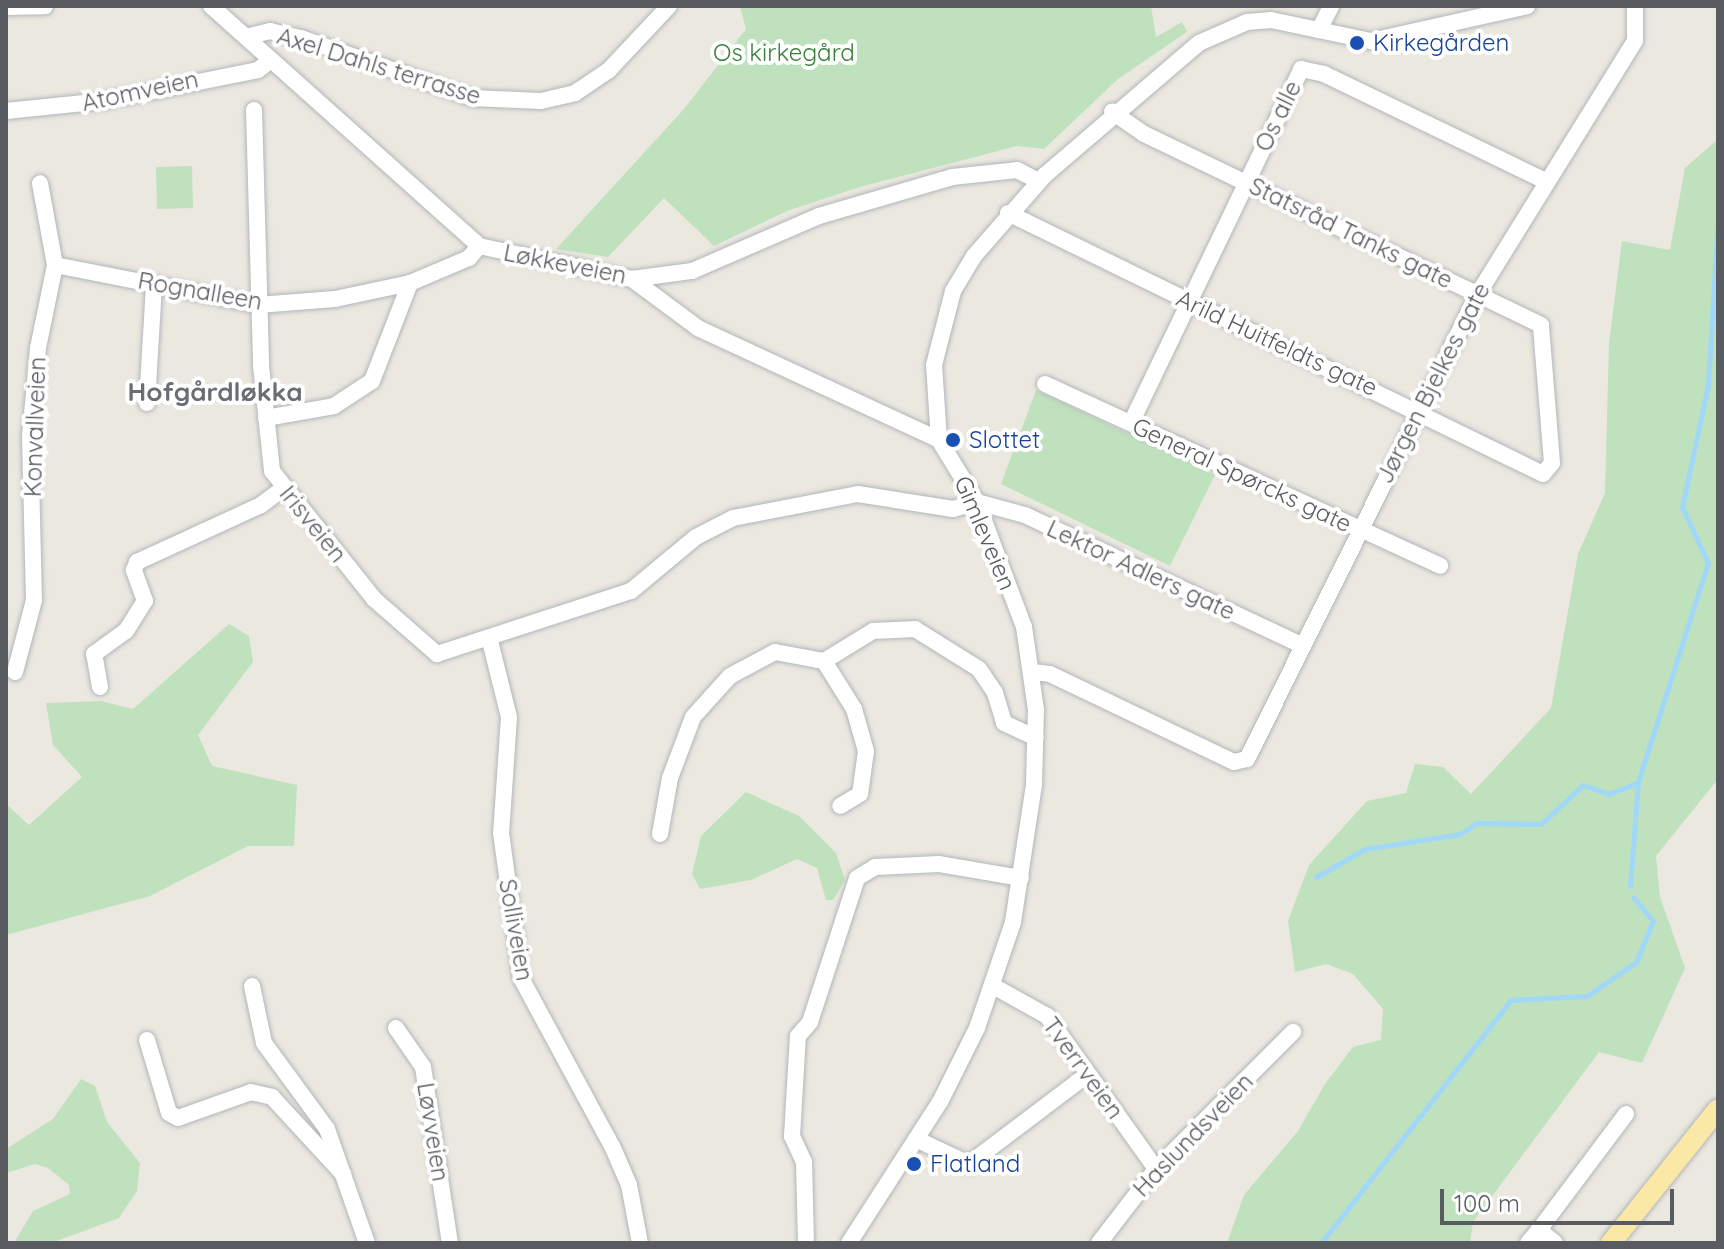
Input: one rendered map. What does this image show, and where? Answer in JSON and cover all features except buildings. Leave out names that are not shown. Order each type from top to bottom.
[{"type":"main road","points":[[1611,1243],[1718,1109]]},
{"type":"street","points":[[6,7],[45,6]]},
{"type":"street","name":"Løkkeveien","points":[[211,6],[479,246],[632,279],[692,271],[819,216],[952,177],[1017,170],[1039,181]]},
{"type":"street","name":"Axel Dahls terrasse","points":[[246,37],[270,31],[301,38],[472,98],[541,101],[575,93],[608,71],[669,6]]},
{"type":"street","points":[[1319,30],[1331,6]]},
{"type":"street","name":"Gimleveien","points":[[849,1243],[958,1070],[993,986],[1021,878],[1036,738],[1032,672],[1024,627],[977,502],[939,440],[934,365],[939,329],[967,268],[1008,213],[1039,181],[1112,112],[1199,43],[1247,22],[1294,22],[1348,36],[1393,38],[1527,6]]},
{"type":"street","name":"Jørgen Bjelkes gate","points":[[1032,672],[1050,674],[1234,762],[1247,759],[1358,528],[1478,294],[1545,181],[1635,41],[1635,6]]},
{"type":"street","name":"Atomveien","points":[[6,111],[103,101],[258,70],[271,60]]},
{"type":"street","name":"Os alle","points":[[1131,423],[1301,69],[1324,74],[1545,181]]},
{"type":"street","name":"Irisveien","points":[[254,110],[258,305],[270,464],[282,489],[419,644],[437,654],[490,641],[631,591],[696,537],[733,518],[858,494],[953,509],[977,502]]},
{"type":"street","name":"Statsråd Tanks gate","points":[[1112,112],[1246,182],[1541,325],[1552,463],[1543,474]]},
{"type":"street","name":"Konvallveien","points":[[15,672],[34,600],[30,436],[38,348],[55,265],[40,183]]},
{"type":"street","name":"Arild Huitfeldts gate","points":[[1008,213],[1403,403],[1415,415],[1543,474]]},
{"type":"street","name":"Rognalleen","points":[[55,265],[258,305],[335,299],[410,283],[469,258],[479,246]]},
{"type":"street","points":[[632,279],[698,328],[939,440]]},
{"type":"street","points":[[266,418],[334,406],[372,381],[410,283]]},
{"type":"street","points":[[147,403],[154,284]]},
{"type":"street","name":"General Spørcks gate","points":[[1045,384],[1440,566]]},
{"type":"street","points":[[100,687],[94,654],[126,631],[145,601],[134,570],[137,562],[261,505],[282,489]]},
{"type":"street","name":"Lektor Adlers gate","points":[[977,502],[1025,515],[1303,646]]},
{"type":"street","points":[[660,834],[679,745],[711,696],[730,676],[775,652],[824,661],[873,631],[915,629],[979,669],[995,693],[1004,723],[1036,738]]},
{"type":"street","name":"Solliveien","points":[[490,641],[509,717],[501,833],[521,978],[613,1148],[629,1185],[640,1243]]},
{"type":"street","points":[[824,661],[854,709],[866,751],[860,794],[840,806]]},
{"type":"street","points":[[806,1243],[804,1162],[792,1136],[798,1036],[816,1008],[857,878],[875,867],[939,864],[1021,878]]},
{"type":"street","points":[[252,986],[264,1043],[327,1129],[367,1243]]},
{"type":"street","name":"Tverrveien","points":[[993,986],[1047,1016],[1156,1169]]},
{"type":"street","name":"Løvveien","points":[[396,1028],[423,1067],[450,1243]]},
{"type":"street","name":"Haslundsveien","points":[[1099,1243],[1156,1169],[1293,1032]]},
{"type":"street","points":[[147,1040],[169,1113],[178,1118],[251,1092],[272,1097],[343,1174]]},
{"type":"street","points":[[916,1139],[969,1164],[1088,1074]]},
{"type":"street","points":[[1555,1243],[1533,1237],[1626,1114]]},
{"type":"green space","name":"Os kirkegård","points":[[740,6],[1151,6],[1156,37],[1182,22],[1187,32],[1118,79],[1044,149],[1017,146],[860,187],[787,211],[714,246],[664,198],[608,257],[556,249],[684,109],[746,29]]},
{"type":"green space","points":[[1718,139],[1718,779],[1656,856],[1660,897],[1685,968],[1642,1063],[1599,1052],[1473,1222],[1470,1243],[1227,1243],[1244,1195],[1298,1131],[1325,1084],[1353,1047],[1381,1040],[1383,1009],[1353,974],[1326,964],[1295,972],[1288,921],[1309,865],[1367,801],[1406,793],[1415,764],[1443,767],[1471,794],[1551,708],[1578,554],[1605,493],[1609,343],[1622,241],[1670,250],[1685,168]]},
{"type":"green space","points":[[192,166],[193,208],[157,209],[156,167]]},
{"type":"green space","points":[[1036,390],[1215,475],[1170,566],[1001,484]]},
{"type":"green space","points":[[229,624],[249,636],[253,662],[198,735],[212,766],[297,785],[294,846],[248,846],[150,896],[6,935],[6,804],[29,825],[82,777],[53,745],[46,703],[101,701],[133,709]]},
{"type":"green space","points":[[746,792],[799,816],[836,853],[845,880],[833,900],[826,900],[817,868],[797,859],[751,880],[700,889],[692,874],[701,836]]},
{"type":"green space","points":[[81,1079],[95,1086],[107,1122],[140,1163],[137,1191],[119,1218],[51,1243],[14,1243],[33,1211],[70,1194],[69,1185],[48,1168],[35,1164],[6,1173],[6,1149],[53,1119]]},
{"type":"waterway","points":[[1630,886],[1638,782],[1708,563],[1682,507],[1708,385],[1718,216]]},
{"type":"waterway","points":[[1316,877],[1365,849],[1460,834],[1477,823],[1541,824],[1583,785],[1609,794],[1638,782]]},
{"type":"waterway","points":[[1321,1243],[1511,1000],[1587,996],[1636,962],[1653,921],[1633,897]]},
{"type":"place","name":"Kirkegården","points":[[1357,43]]},
{"type":"place","name":"Slottet","points":[[953,440]]},
{"type":"place","name":"Flatland","points":[[914,1164]]},
{"type":"district","name":"Hofgårdløkka","points":[[215,392]]}]
